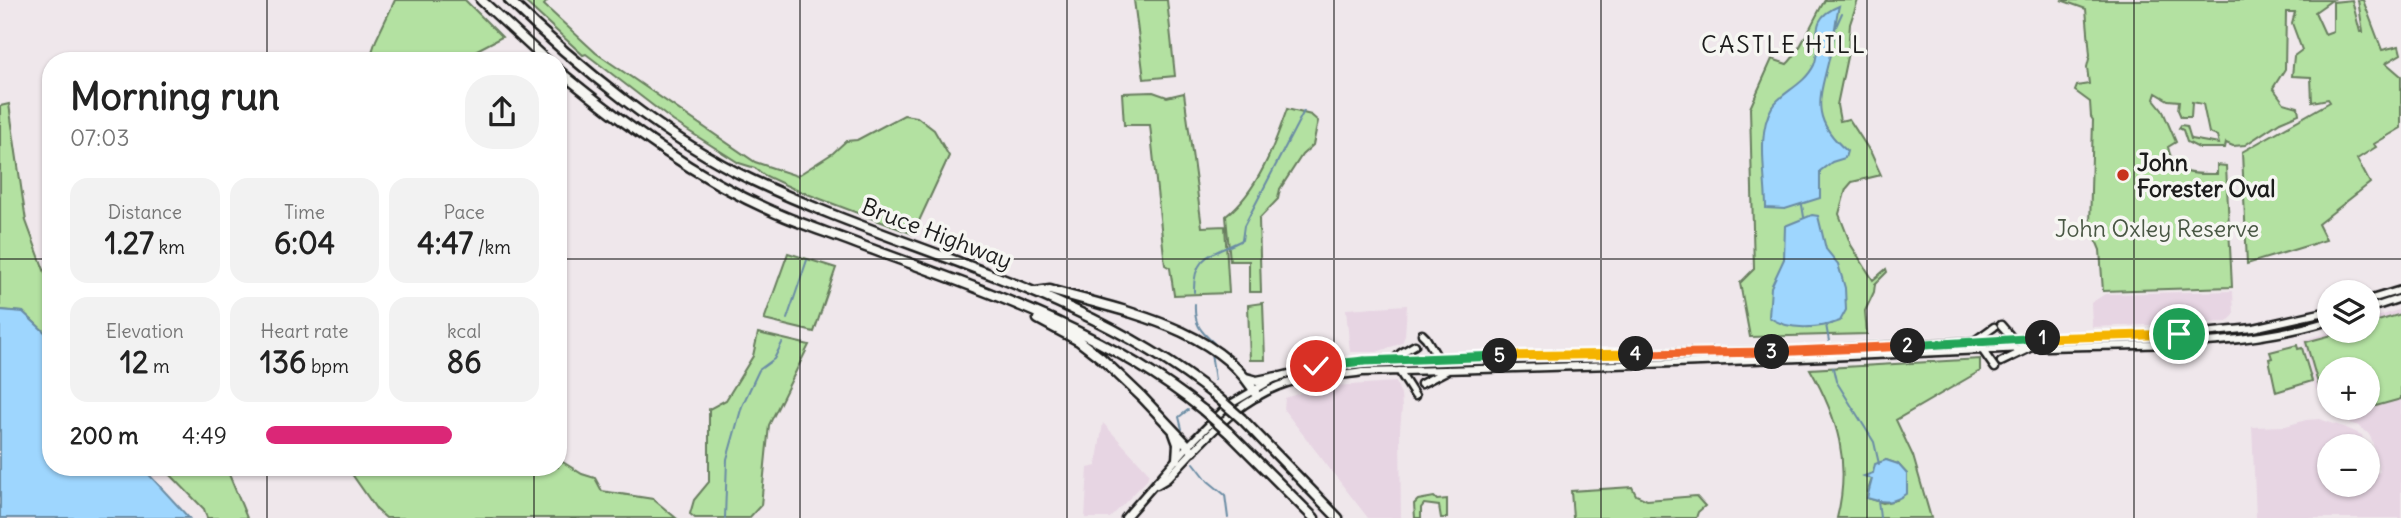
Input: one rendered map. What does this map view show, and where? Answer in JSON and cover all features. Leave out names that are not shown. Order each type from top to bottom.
[{"type":"highway","points":[[481,0],[537,52]]},
{"type":"highway","name":"Bruce Highway","points":[[509,0],[611,88],[653,120],[714,160],[787,196],[1035,292],[1092,317],[1179,368],[1242,419],[1338,518]]},
{"type":"highway","name":"Bruce Highway","points":[[567,78],[640,135],[739,196],[778,214],[999,296],[1110,348],[1168,383],[1203,410],[1314,518]]},
{"type":"highway","points":[[1035,292],[1050,290],[1171,327],[1208,345],[1246,378],[1256,392]]},
{"type":"highway","points":[[999,296],[1087,347],[1142,397],[1191,448]]},
{"type":"highway","points":[[1246,378],[1260,381],[1277,377]]},
{"type":"highway","points":[[1174,432],[1178,444],[1177,459]]},
{"type":"main road","points":[[2380,296],[2401,290]]},
{"type":"main road","points":[[2380,305],[2401,298]]},
{"type":"main road","points":[[1155,486],[1167,479],[1221,412],[1277,377],[1334,363],[1438,358],[1797,351],[2232,331],[2317,314]]},
{"type":"main road","points":[[1256,392],[1308,378],[1362,372],[1801,360],[2218,341],[2317,324]]},
{"type":"main road","points":[[1973,342],[1998,326],[2013,340]]},
{"type":"main road","points":[[1422,334],[1438,358]]},
{"type":"main road","points":[[1394,360],[1415,345]]},
{"type":"main road","points":[[1983,351],[1998,365],[2029,348]]},
{"type":"main road","points":[[1421,384],[1450,369]]},
{"type":"main road","points":[[1399,371],[1415,396]]},
{"type":"main road","points":[[1125,518],[1155,486],[1161,475],[1191,448]]},
{"type":"shaded area","points":[[2233,291],[2234,315],[2227,322],[2092,327],[2091,303],[2105,294]]},
{"type":"shaded area","points":[[1407,305],[1402,343],[1377,352],[1350,352],[1346,309]]},
{"type":"shaded area","points":[[2401,309],[2401,518],[2256,518],[2252,427],[2286,426],[2317,419],[2360,434],[2317,434],[2317,497],[2380,497],[2380,434],[2369,434],[2359,426],[2339,420],[2380,420],[2380,357],[2317,357],[2316,390],[2303,340],[2317,336],[2317,343],[2380,343],[2380,316]]},
{"type":"shaded area","points":[[1396,382],[1402,408],[1401,518],[1368,518],[1284,410],[1285,398],[1319,387]]},
{"type":"shaded area","points":[[1103,423],[1149,473],[1147,480],[1110,518],[1085,518],[1088,468],[1096,466]]},
{"type":"green space","points":[[395,0],[465,0],[502,37],[473,52],[372,52]]},
{"type":"green space","points":[[523,0],[548,0],[544,5],[596,53],[755,162],[797,176],[833,153],[846,141],[857,140],[904,115],[917,117],[934,130],[949,156],[913,234],[794,189],[755,168],[739,163],[673,121],[586,54],[583,55]]},
{"type":"green space","points":[[1134,0],[1167,0],[1175,76],[1144,79]]},
{"type":"green space","points":[[1825,0],[1858,0],[1850,24],[1848,52],[1837,105],[1840,121],[1849,119],[1871,153],[1881,175],[1852,182],[1846,189],[1839,214],[1851,245],[1873,280],[1886,269],[1887,272],[1875,284],[1865,311],[1867,334],[1750,337],[1740,283],[1754,269],[1750,108],[1772,59],[1787,64],[1792,59]]},
{"type":"green space","name":"John Oxley Reserve","points":[[2061,0],[2332,0],[2315,12],[2325,34],[2333,31],[2333,2],[2352,0],[2360,32],[2363,32],[2358,0],[2363,0],[2382,50],[2399,46],[2401,54],[2386,63],[2401,76],[2401,128],[2374,144],[2376,147],[2357,159],[2370,183],[2318,224],[2326,240],[2247,264],[2242,152],[2330,102],[2328,99],[2312,102],[2311,77],[2292,76],[2294,56],[2302,50],[2292,23],[2295,12],[2286,12],[2285,69],[2273,88],[2284,103],[2298,107],[2299,114],[2280,122],[2245,145],[2233,146],[2226,143],[2225,148],[2199,148],[2187,142],[2183,130],[2179,128],[2181,125],[2187,126],[2191,139],[2219,144],[2217,136],[2209,133],[2203,104],[2192,102],[2191,117],[2181,117],[2178,110],[2179,101],[2168,100],[2156,93],[2154,99],[2162,109],[2176,142],[2168,147],[2180,168],[2192,173],[2217,174],[2217,165],[2226,166],[2232,287],[2103,291],[2100,250],[2090,226],[2093,120],[2090,102],[2075,91],[2077,86],[2089,84],[2087,67],[2090,55],[2086,9]]},
{"type":"green space","points":[[1153,92],[1167,97],[1184,93],[1202,227],[1225,226],[1229,293],[1174,295],[1170,268],[1165,265],[1150,125],[1124,125],[1122,93]]},
{"type":"green space","points":[[9,104],[26,221],[42,265],[42,330],[23,312],[0,310],[0,106]]},
{"type":"green space","points":[[1287,109],[1311,115],[1318,121],[1313,145],[1302,155],[1280,189],[1278,199],[1259,219],[1261,292],[1249,292],[1249,261],[1230,261],[1226,216],[1256,181]]},
{"type":"green space","points":[[788,253],[836,268],[814,332],[764,320]]},
{"type":"green space","points":[[1263,303],[1265,360],[1250,360],[1248,305]]},
{"type":"green space","points":[[2401,314],[2401,399],[2380,405],[2380,357],[2317,357],[2317,380],[2306,342],[2317,339],[2317,343],[2380,343],[2380,320]]},
{"type":"green space","points":[[758,333],[809,345],[769,425],[761,505],[749,518],[695,518],[690,514],[694,500],[709,482],[709,409],[726,400],[753,356]]},
{"type":"green space","points":[[2297,345],[2298,349],[2302,348],[2312,381],[2276,392],[2270,352]]},
{"type":"green space","points":[[1980,359],[1980,371],[1896,420],[1913,456],[1931,518],[1837,518],[1843,478],[1839,441],[1828,405],[1810,369]],"holes":[[[1886,460],[1898,464],[1907,474],[1897,500],[1883,503],[1868,498],[1871,482]]]},
{"type":"green space","points":[[567,465],[595,478],[602,491],[653,499],[676,518],[386,518],[377,510],[353,476],[567,476]]},
{"type":"green space","points":[[172,476],[230,476],[247,518],[207,518],[204,509]]},
{"type":"green space","points":[[1632,487],[1636,495],[1647,500],[1696,496],[1705,506],[1696,518],[1573,518],[1571,491]]},
{"type":"green space","points":[[1434,497],[1437,500],[1447,499],[1447,518],[1441,518],[1439,506],[1424,504],[1421,518],[1415,518],[1414,504],[1418,500]]},
{"type":"water","points":[[1839,6],[1820,104],[1826,127],[1847,151],[1845,158],[1832,162],[1820,171],[1820,198],[1785,209],[1766,208],[1763,143],[1767,118],[1776,102],[1810,72],[1817,56],[1818,24],[1828,12]]},
{"type":"water","points":[[1812,215],[1818,216],[1826,249],[1838,264],[1845,288],[1846,310],[1840,321],[1832,324],[1794,327],[1769,317],[1771,287],[1784,259],[1785,226]]},
{"type":"water","points":[[0,310],[23,312],[42,330],[42,476],[150,476],[189,518],[0,518]]},
{"type":"water","points":[[1886,460],[1898,464],[1907,474],[1907,493],[1888,502],[1867,498],[1872,479],[1864,476],[1873,473],[1875,464]]},
{"type":"waterway","points":[[1834,31],[1842,13]]},
{"type":"waterway","points":[[1194,292],[1201,262],[1242,240],[1244,226],[1304,111]]},
{"type":"waterway","points":[[1802,205],[1804,217]]},
{"type":"waterway","points":[[787,319],[807,260]]},
{"type":"waterway","points":[[1195,304],[1199,326],[1214,343]]},
{"type":"waterway","points":[[1826,325],[1829,341]]},
{"type":"waterway","points":[[725,518],[727,459],[742,406],[759,370],[774,359],[782,343]]},
{"type":"waterway","points":[[1211,353],[1215,380]]},
{"type":"waterway","points":[[1833,368],[1836,381],[1874,442],[1879,464]]},
{"type":"waterway","points":[[1182,429],[1179,417],[1188,410]]},
{"type":"waterway","points":[[1194,463],[1208,481],[1225,495],[1228,518]]},
{"type":"waterway","points":[[1878,500],[1880,518]]},
{"type":"place","name":"John Forester Oval","points":[[2123,175]]},
{"type":"district","name":"CASTLE HILL","points":[[1784,44]]},
{"type":"route","points":[[1316,366],[1365,360],[1797,351],[1995,340],[2179,334]]}]
